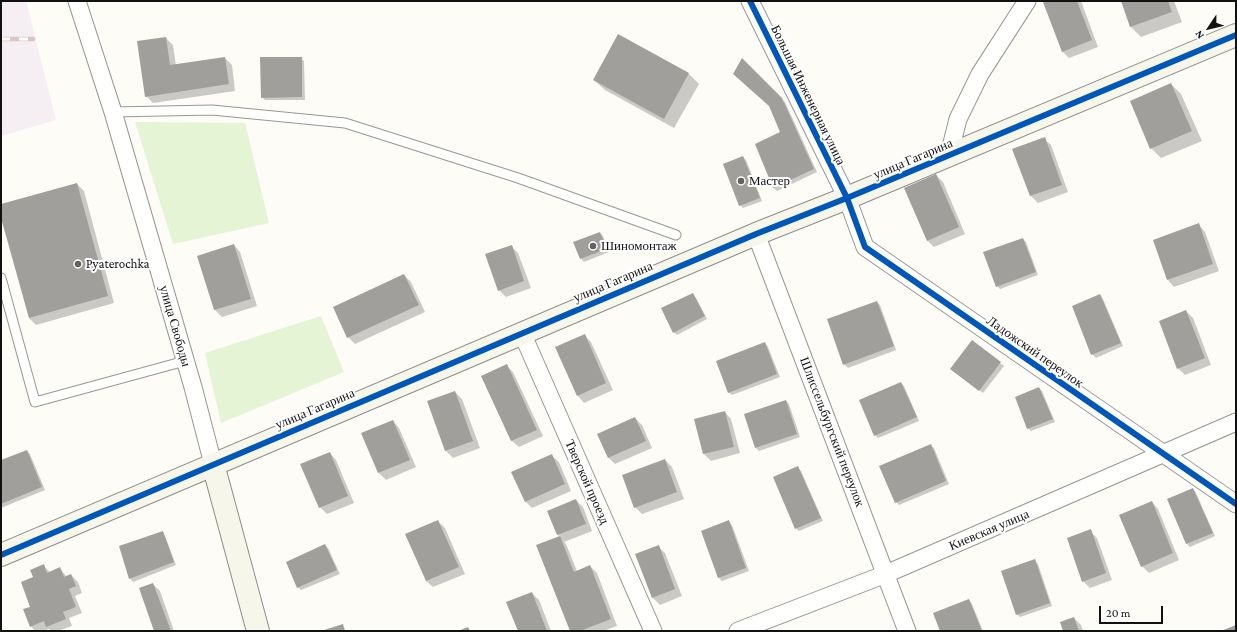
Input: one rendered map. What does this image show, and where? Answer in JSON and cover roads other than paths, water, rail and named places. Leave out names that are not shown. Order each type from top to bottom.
[{"type":"street","name":"улица Свободы","points":[[77,1],[114,112],[185,361],[258,631]]},
{"type":"street","name":"Большая Инженерная улица","points":[[750,1],[847,198]]},
{"type":"street","points":[[949,155],[958,119],[980,74],[1027,1]]},
{"type":"street","name":"улица Гагарина","points":[[1,555],[756,234],[847,198],[1236,35]]},
{"type":"street","name":"Ладожский переулок","points":[[847,198],[865,247],[1236,504]]},
{"type":"street","name":"Шлиссельбургский переулок","points":[[756,234],[907,631]]},
{"type":"street","name":"Тверской проезд","points":[[522,333],[653,631]]},
{"type":"street","name":"Киевская улица","points":[[738,631],[886,574],[1236,422]]},
{"type":"lane","points":[[114,112],[212,110],[345,123],[518,178],[676,236]]},
{"type":"lane","points":[[1,278],[35,402],[185,361]]},
{"type":"railway","points":[[1,39],[33,39]]},
{"type":"place","name":"Мастер","points":[[741,181]]},
{"type":"place","name":"Шиномонтаж","points":[[593,246]]},
{"type":"place","name":"Pyaterochka","points":[[78,264]]}]
